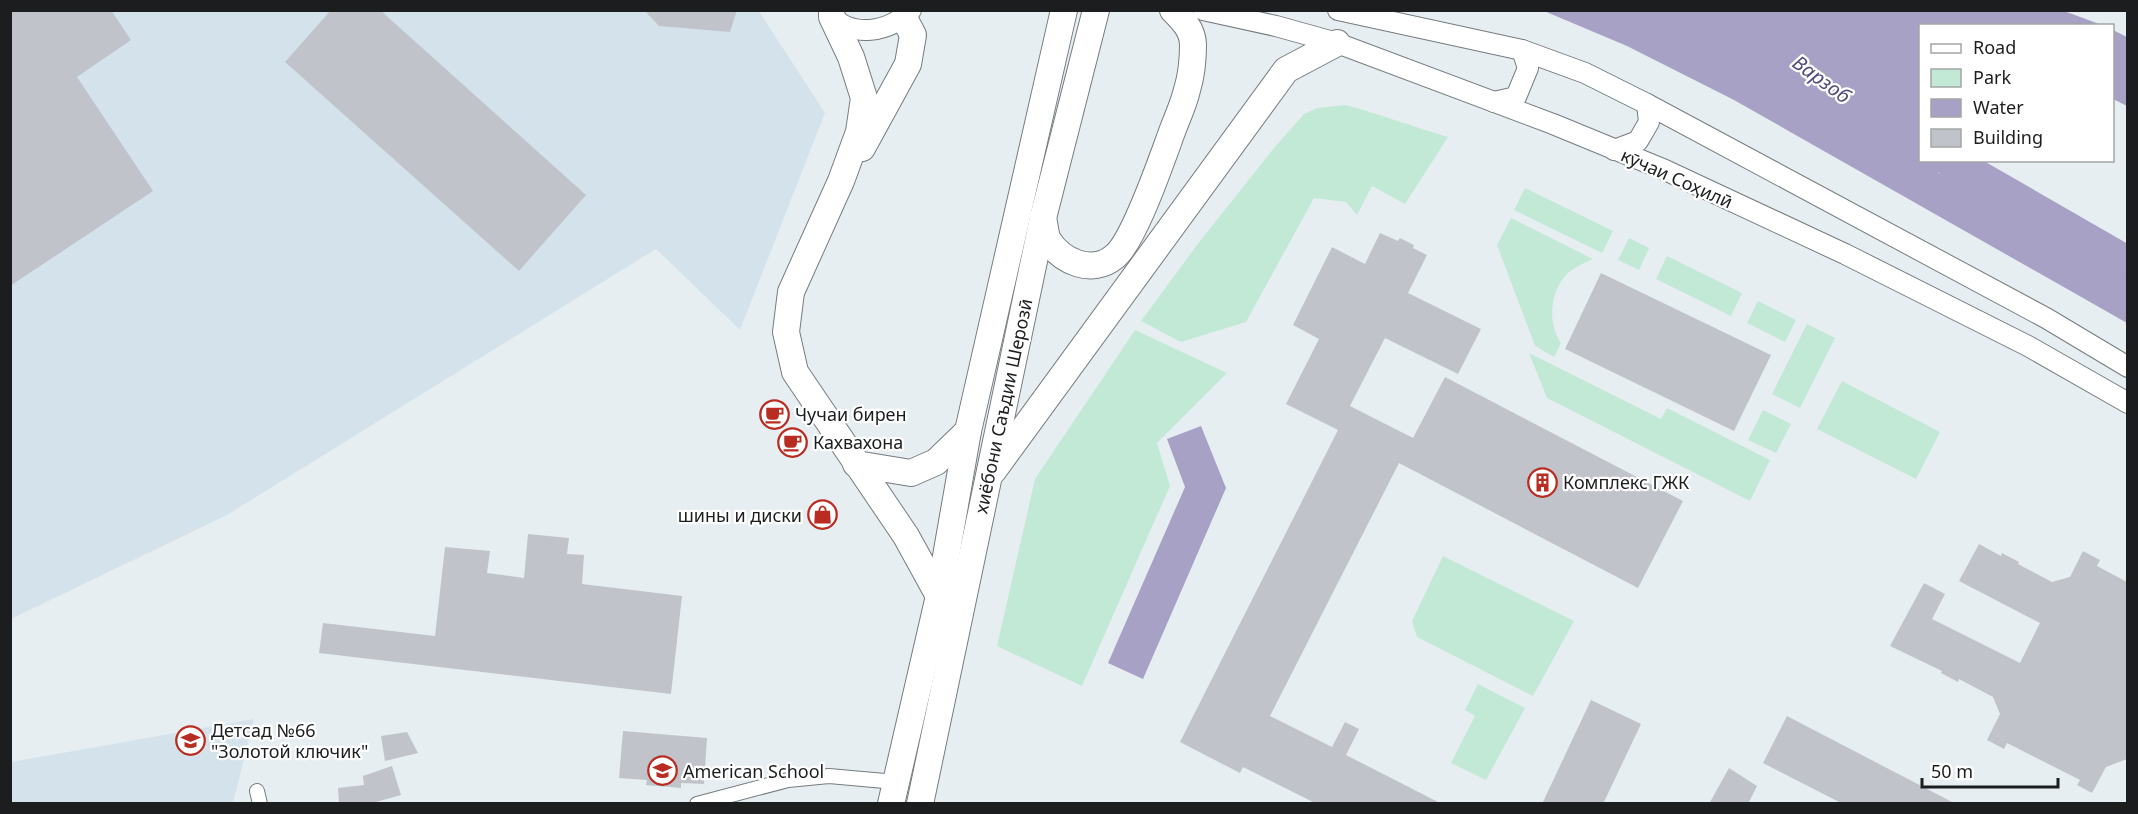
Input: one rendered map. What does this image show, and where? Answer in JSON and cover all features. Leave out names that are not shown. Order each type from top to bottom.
[{"type":"highway","name":"хиёбони Саъдии Шерозӣ","points":[[894,793],[939,596],[968,431],[1064,10]]},
{"type":"highway","name":"хиёбони Саъдии Шерозӣ","points":[[920,804],[1043,218],[1096,10]]},
{"type":"highway","points":[[1043,218],[1047,238],[1057,251],[1075,263],[1091,266],[1102,265],[1116,256],[1125,243],[1152,184],[1187,91],[1193,44],[1190,31],[1173,10]]},
{"type":"highway","points":[[830,14],[851,57],[864,98],[859,132],[841,181],[791,292],[786,332],[795,372],[906,536],[939,596]]},
{"type":"highway","points":[[841,181],[868,140],[908,64],[913,35],[908,14]]},
{"type":"highway","points":[[987,478],[1286,70],[1337,43]]},
{"type":"highway","points":[[856,464],[911,473],[936,462],[968,431]]},
{"type":"main road","name":"кӯчаи Соҳилӣ","points":[[1203,10],[1276,26],[1337,43],[1665,170],[1855,260],[2028,346],[2127,403]]},
{"type":"main road","points":[[1338,10],[1522,50],[1585,73],[2046,318],[2127,367]]},
{"type":"main road","points":[[830,14],[845,25],[860,30],[876,30],[891,26],[908,14]]},
{"type":"main road","points":[[1494,102],[1516,97],[1528,68],[1522,50]]},
{"type":"main road","points":[[1614,150],[1638,141],[1649,123],[1647,104]]},
{"type":"street","points":[[706,802],[788,780],[829,776],[894,793]]},
{"type":"shaded area","points":[[11,11],[759,11],[825,113],[740,330],[656,249],[227,515],[11,619]]},
{"type":"shaded area","name":"Детсад №66 \"Золотой ключик\"","points":[[254,719],[233,803],[11,803],[11,762]]},
{"type":"green space","points":[[1346,105],[1448,137],[1405,204],[1372,186],[1357,215],[1346,202],[1314,198],[1246,322],[1181,342],[1141,321],[1200,241],[1304,114],[1317,108]]},
{"type":"green space","points":[[1525,188],[1613,231],[1602,253],[1514,210]]},
{"type":"green space","points":[[1511,218],[1593,259],[1568,273],[1557,288],[1552,317],[1561,343],[1554,357],[1535,346],[1497,245]]},
{"type":"green space","points":[[1629,238],[1649,248],[1639,270],[1618,260]]},
{"type":"green space","points":[[1667,256],[1742,293],[1731,316],[1656,279]]},
{"type":"green space","points":[[1758,301],[1796,320],[1785,342],[1747,323]]},
{"type":"green space","points":[[1807,324],[1835,338],[1800,408],[1772,394]]},
{"type":"green space","points":[[1135,330],[1227,373],[1157,443],[1170,486],[1082,686],[997,646],[1035,479]]},
{"type":"green space","points":[[1529,353],[1661,419],[1667,408],[1770,460],[1750,501],[1547,398]]},
{"type":"green space","points":[[1842,381],[1940,432],[1916,479],[1817,429]]},
{"type":"green space","points":[[1763,410],[1791,424],[1776,453],[1748,440]]},
{"type":"green space","points":[[1443,556],[1574,621],[1533,696],[1417,637],[1412,621]]},
{"type":"green space","points":[[1478,684],[1525,708],[1486,780],[1451,763],[1475,716],[1465,710]]},
{"type":"water","points":[[1544,11],[2064,11],[2099,24],[1919,24],[1919,162],[1938,162],[1938,173],[1980,185],[2077,224],[2127,252],[2127,323],[1734,100],[1627,46]]},
{"type":"water","points":[[2114,30],[2127,37],[2127,106],[2114,100]]},
{"type":"water","points":[[1201,426],[1226,488],[1143,679],[1108,663],[1185,487],[1167,439]]},
{"type":"building","points":[[10,10],[111,10],[131,40],[77,77],[153,191],[10,286]]},
{"type":"building","points":[[331,10],[380,10],[586,195],[519,271],[285,62]]},
{"type":"building","points":[[644,10],[737,10],[730,32],[659,26]]},
{"type":"building","points":[[1380,233],[1398,241],[1400,238],[1427,255],[1408,293],[1481,329],[1458,374],[1385,338],[1350,406],[1413,438],[1445,377],[1683,501],[1638,588],[1399,463],[1270,716],[1332,747],[1345,722],[1359,729],[1346,755],[1442,804],[1317,804],[1243,767],[1240,773],[1180,742],[1338,430],[1286,404],[1319,339],[1293,325],[1332,247],[1365,264]]},
{"type":"building","points":[[1601,273],[1771,355],[1734,431],[1565,349]]},
{"type":"building","points":[[528,534],[569,538],[567,554],[584,555],[582,584],[682,596],[671,694],[319,653],[323,623],[435,636],[445,547],[490,551],[487,573],[524,578]]},
{"type":"building","points":[[1979,544],[2001,556],[2002,553],[2052,582],[2070,577],[2083,551],[2100,560],[2097,566],[2127,582],[2127,759],[2106,767],[2092,793],[2077,785],[2080,780],[2007,743],[2004,749],[1987,740],[2000,714],[1993,697],[1959,679],[1958,682],[1941,673],[1942,671],[1890,646],[1924,583],[1945,594],[1932,619],[2020,663],[2040,623],[1959,581]]},
{"type":"building","points":[[1591,700],[1641,724],[1603,804],[1542,804]]},
{"type":"building","points":[[1787,716],[1956,804],[1843,804],[1763,763]]},
{"type":"building","points":[[623,731],[707,738],[704,784],[681,783],[681,788],[646,785],[647,780],[619,778]]},
{"type":"building","points":[[407,732],[418,753],[385,761],[381,736]]},
{"type":"building","points":[[392,766],[401,795],[369,804],[339,804],[338,788],[364,785],[363,776]]},
{"type":"building","points":[[1729,768],[1757,786],[1748,804],[1709,804]]},
{"type":"waterway","name":"Варзоб","points":[[1952,162],[2128,263]]},
{"type":"place","name":"Чучаи бирен","points":[[774,414]]},
{"type":"place","name":"Кахвахона","points":[[792,442]]},
{"type":"place","name":"Комплекс ГЖК","points":[[1542,482]]},
{"type":"place","name":"шины и диски","points":[[823,515]]},
{"type":"place","name":"Детсад №66 \"Золотой ключик\"","points":[[190,740]]},
{"type":"place","name":"American School","points":[[662,771]]}]
